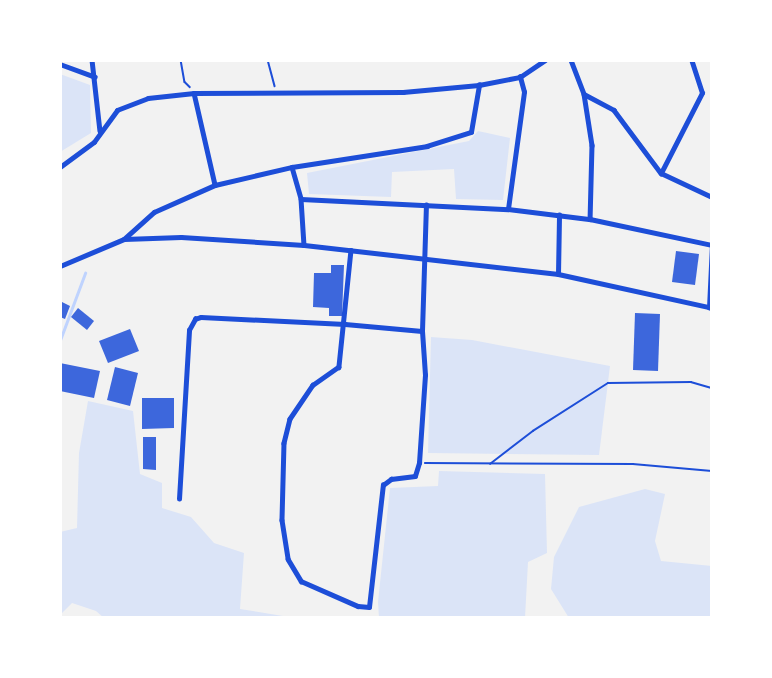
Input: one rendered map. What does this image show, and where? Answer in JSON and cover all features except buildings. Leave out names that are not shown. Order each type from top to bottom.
[{"type":"street","points":[[92,60],[100,131]]},
{"type":"street","points":[[60,167],[93,142],[117,110],[148,98],[194,93],[404,92],[479,85],[520,77],[545,60]]},
{"type":"street","points":[[571,60],[584,94],[592,145],[590,219]]},
{"type":"street","points":[[661,174],[702,93],[691,60]]},
{"type":"street","points":[[60,64],[94,77]]},
{"type":"street","points":[[508,209],[524,92],[520,77]]},
{"type":"street","points":[[60,266],[124,239],[154,212],[215,185],[292,168],[428,146],[471,132],[479,85]]},
{"type":"street","points":[[194,93],[215,185]]},
{"type":"street","points":[[584,94],[614,110],[661,174],[712,197]]},
{"type":"street","points":[[292,168],[301,199],[304,245]]},
{"type":"street","points":[[124,239],[181,237],[304,245],[558,274],[710,308],[712,245],[590,219],[508,209],[301,199]]},
{"type":"street","points":[[351,250],[339,367],[313,385],[290,419],[284,443],[282,520],[288,559],[301,581],[358,606],[369,607],[383,484],[391,479],[414,476],[419,463],[426,375],[422,331],[426,205]]},
{"type":"street","points":[[558,274],[559,215]]},
{"type":"street","points":[[179,499],[189,330],[195,319],[201,317],[345,324],[422,331]]},
{"type":"path","points":[[181,60],[186,82],[194,93]]},
{"type":"path","points":[[268,60],[277,93]]},
{"type":"path","points":[[490,464],[533,431],[608,383],[691,382],[712,388]]},
{"type":"path","points":[[419,463],[633,464],[712,471]]},
{"type":"shaded area","points":[[60,74],[90,85],[91,133],[60,152]]},
{"type":"shaded area","points":[[478,131],[510,138],[503,200],[456,199],[454,169],[392,172],[391,197],[309,194],[307,173],[469,141]]},
{"type":"shaded area","points":[[431,337],[472,340],[610,366],[599,455],[428,453]]},
{"type":"shaded area","points":[[88,401],[133,411],[140,474],[162,483],[162,508],[191,517],[214,543],[244,553],[240,609],[295,618],[104,618],[96,611],[72,603],[60,615],[60,532],[77,528],[79,453]]},
{"type":"shaded area","points":[[439,471],[545,474],[547,553],[528,562],[525,618],[379,618],[378,602],[390,488],[438,486]]},
{"type":"shaded area","points":[[645,489],[665,494],[655,541],[661,561],[712,566],[712,618],[569,618],[551,589],[554,557],[579,507]]},
{"type":"waterway","points":[[60,340],[85,273]]}]
